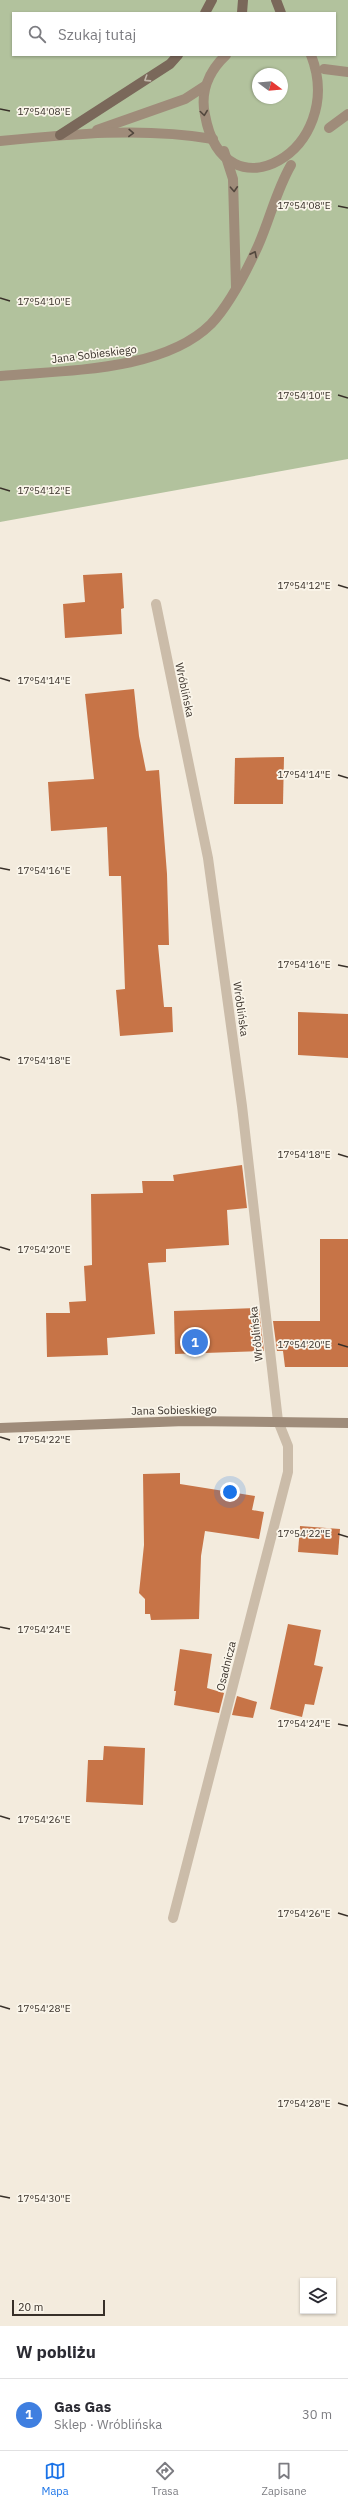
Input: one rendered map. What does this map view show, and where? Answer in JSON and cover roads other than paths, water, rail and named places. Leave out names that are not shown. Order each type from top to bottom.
[{"type":"main road","points":[[206,12],[212,0]]},
{"type":"main road","points":[[242,12],[243,0]]},
{"type":"main road","points":[[276,0],[281,12]]},
{"type":"main road","points":[[60,135],[170,64],[177,56]]},
{"type":"street","points":[[225,56],[215,66],[205,86],[203,108],[206,124],[213,139],[236,161],[252,167],[268,169],[291,165],[303,159]]},
{"type":"street","points":[[312,56],[324,69],[329,82]]},
{"type":"street","points":[[324,69],[348,72]]},
{"type":"street","points":[[92,132],[185,99],[205,86]]},
{"type":"street","points":[[329,128],[348,114]]},
{"type":"street","points":[[322,140],[329,128],[332,115]]},
{"type":"street","points":[[0,141],[92,132],[188,134],[213,139]]},
{"type":"street","points":[[224,151],[233,179],[236,289]]},
{"type":"street","name":"Jana Sobieskiego","points":[[0,376],[136,362],[178,347],[211,324],[236,289],[258,246],[279,185],[291,165]]},
{"type":"street","name":"Wróblińska","points":[[156,604],[208,858],[242,1106],[278,1422]]},
{"type":"street","name":"Jana Sobieskiego","points":[[0,1428],[185,1420],[348,1423]]},
{"type":"street","name":"Osadnicza","points":[[173,1918],[288,1472],[288,1446],[278,1422]]},
{"type":"place","name":"Gas Gas","points":[[195,1342]]}]
